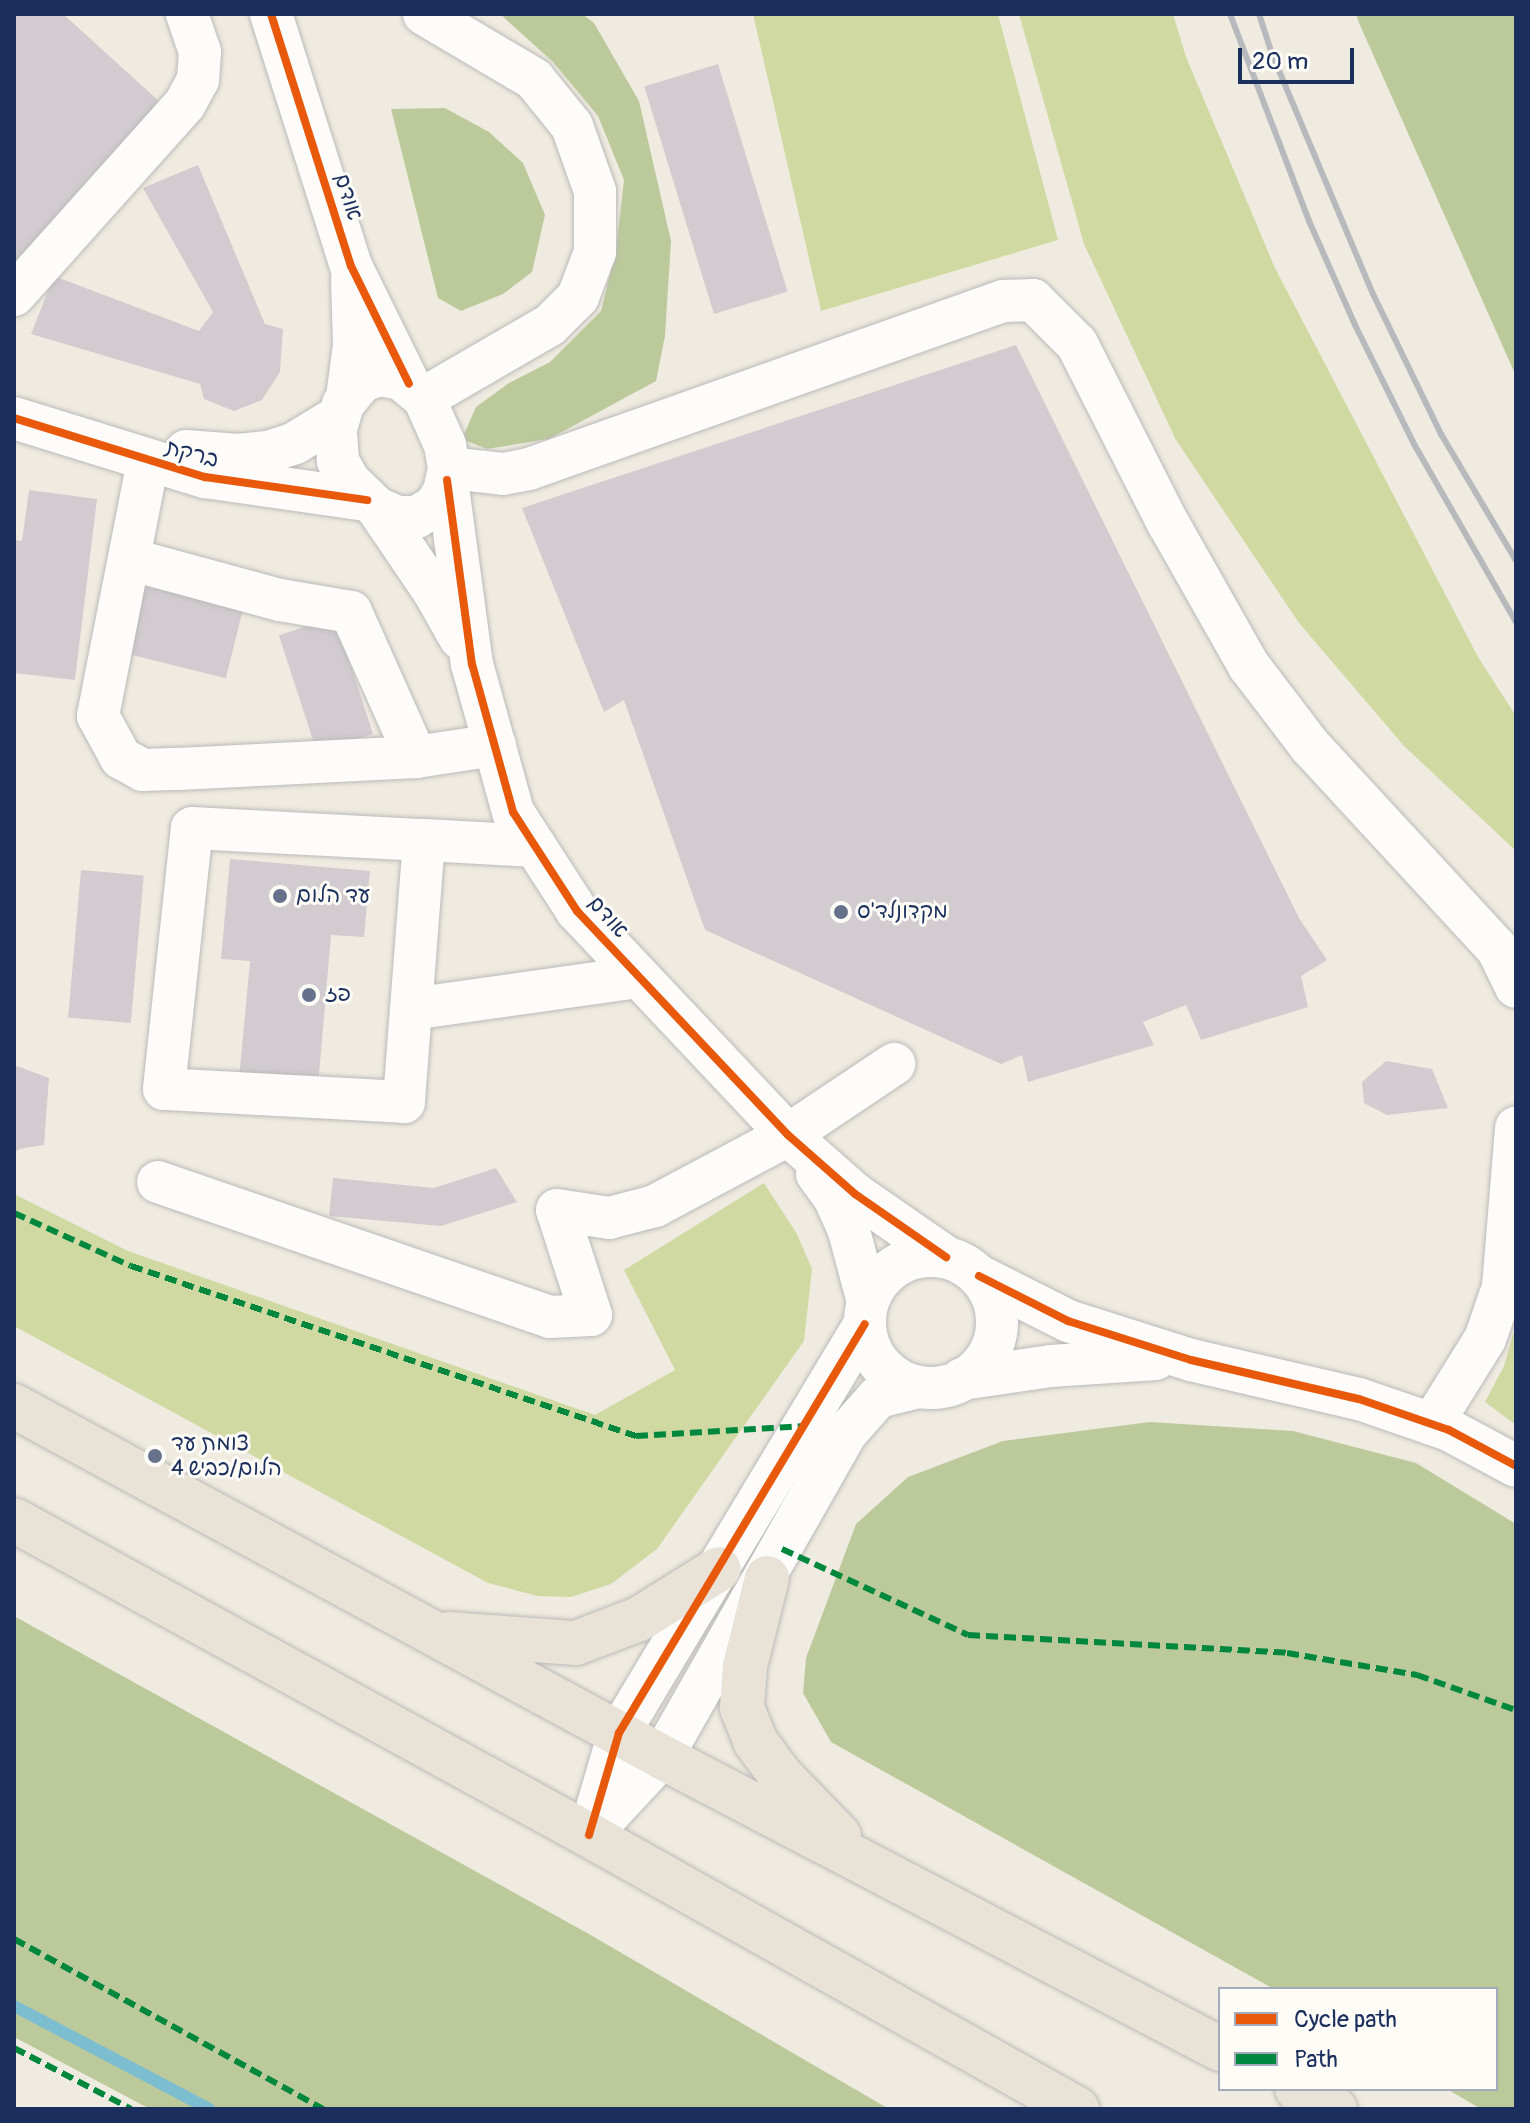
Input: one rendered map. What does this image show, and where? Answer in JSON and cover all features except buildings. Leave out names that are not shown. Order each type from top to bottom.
[{"type":"highway","points":[[14,1406],[662,1757],[1218,2048]]},
{"type":"highway","points":[[14,1520],[589,1835],[1077,2109]]},
{"type":"highway","points":[[432,1632],[576,1643],[639,1619],[719,1569]]},
{"type":"highway","points":[[767,1578],[745,1666],[742,1708],[755,1741],[780,1775],[863,1861]]},
{"type":"highway","points":[[1301,2091],[1335,2109]]},
{"type":"street","points":[[14,295],[185,104],[198,80],[200,52],[187,14]]},
{"type":"street","name":"אודם","points":[[271,14],[351,266],[416,391]]},
{"type":"street","points":[[416,391],[550,325],[578,297],[595,252],[595,191],[572,126],[534,79],[479,50],[424,14]]},
{"type":"street","name":"אודם","points":[[343,406],[354,346],[351,266]]},
{"type":"street","points":[[448,474],[503,474],[529,469],[1003,301],[1033,300],[1077,344],[1168,523],[1249,666],[1310,746],[1498,950],[1516,987]]},
{"type":"street","points":[[380,375],[416,391],[440,430],[448,474],[440,499],[424,515],[397,517],[372,504],[349,481],[338,461],[336,429],[343,406],[362,381],[380,375]]},
{"type":"street","name":"ברקת","points":[[62,433],[198,453],[238,455],[268,452],[295,443],[343,406]]},
{"type":"street","name":"ברקת","points":[[14,418],[148,461],[242,484],[372,504]]},
{"type":"street","points":[[148,461],[98,716],[121,758],[143,770],[416,757],[495,745]]},
{"type":"street","name":"אודם","points":[[448,474],[472,664],[513,812],[577,911],[788,1135],[855,1194],[962,1267],[1068,1321],[1191,1360]]},
{"type":"street","name":"אודם","points":[[372,504],[434,592],[472,664]]},
{"type":"street","points":[[129,559],[280,600],[351,612],[416,757]]},
{"type":"street","points":[[424,840],[404,1102],[164,1089],[192,828],[424,840],[535,846]]},
{"type":"street","points":[[411,1009],[639,977]]},
{"type":"street","points":[[158,1182],[550,1317],[591,1315],[557,1210],[609,1218],[655,1206],[788,1135],[894,1064]]},
{"type":"street","points":[[1432,1424],[1485,1339],[1503,1287],[1516,1128]]},
{"type":"street","name":"אודם","points":[[788,1135],[834,1197],[849,1231],[866,1313]]},
{"type":"street","points":[[926,1256],[962,1267],[993,1302],[996,1332],[990,1351],[978,1367],[948,1386],[918,1387],[878,1397],[847,1432],[767,1578],[662,1757],[589,1835],[619,1733],[719,1569],[866,1313],[876,1284],[898,1265],[926,1256]]},
{"type":"street","points":[[866,1313],[868,1341],[881,1364],[901,1381],[918,1387]]},
{"type":"street","points":[[962,1379],[1131,1359],[1191,1360],[1359,1399],[1432,1424],[1516,1466]]},
{"type":"green space","points":[[500,14],[582,14],[594,23],[639,101],[671,241],[665,336],[656,381],[549,439],[487,449],[462,439],[476,407],[509,383],[550,362],[601,311],[616,250],[624,180],[598,116],[553,62]]},
{"type":"green space","points":[[753,14],[998,14],[1058,240],[821,311]]},
{"type":"green space","points":[[1019,14],[1173,14],[1186,57],[1275,268],[1478,657],[1516,716],[1516,851],[1404,746],[1299,623],[1176,440],[1084,244]]},
{"type":"green space","points":[[1356,14],[1516,14],[1516,376],[1359,23]]},
{"type":"green space","points":[[445,108],[489,132],[523,163],[545,215],[532,272],[503,294],[461,311],[438,298],[391,109]]},
{"type":"green space","points":[[764,1183],[797,1234],[812,1269],[804,1341],[657,1549],[611,1584],[571,1597],[538,1596],[488,1583],[14,1326],[14,1194],[128,1251],[595,1415],[675,1370],[624,1270]]},
{"type":"green space","points":[[1516,1324],[1516,1425],[1485,1402],[1504,1366]]},
{"type":"green space","points":[[1150,1422],[1293,1431],[1416,1463],[1516,1524],[1516,2109],[1481,2109],[1450,2091],[1498,2091],[1498,1987],[1270,1987],[831,1742],[803,1693],[806,1658],[856,1524],[908,1477],[1003,1441]]},
{"type":"green space","points":[[14,1616],[589,1934],[889,2109],[150,2109],[14,2037]]},
{"type":"waterway","points":[[14,2006],[209,2109]]},
{"type":"railway","points":[[1230,14],[1309,221],[1355,325],[1414,444],[1516,622]]},
{"type":"railway","points":[[1259,14],[1272,54],[1373,294],[1441,434],[1516,561]]},
{"type":"marked path","points":[[14,1213],[131,1266],[636,1436],[806,1426]]},
{"type":"marked path","points":[[782,1549],[968,1635],[1287,1653],[1417,1675],[1516,1710]]},
{"type":"marked path","points":[[14,1939],[323,2109]]},
{"type":"marked path","points":[[14,2048],[131,2109]]},
{"type":"cycle path","points":[[271,14],[351,266],[409,384]]},
{"type":"cycle path","points":[[14,418],[205,477],[367,500]]},
{"type":"cycle path","points":[[447,480],[472,664],[513,812],[577,911],[788,1135],[855,1194],[946,1257]]},
{"type":"cycle path","points":[[979,1276],[1068,1321],[1191,1360],[1359,1399],[1449,1430],[1516,1466]]},
{"type":"cycle path","points":[[589,1835],[619,1733],[865,1324]]},
{"type":"place","name":"עד הלום","points":[[280,896]]},
{"type":"place","name":"מקדונלד'ס","points":[[841,912]]},
{"type":"place","name":"פז","points":[[309,995]]},
{"type":"place","name":"צומת עד הלום/כביש 4","points":[[155,1456]]}]
